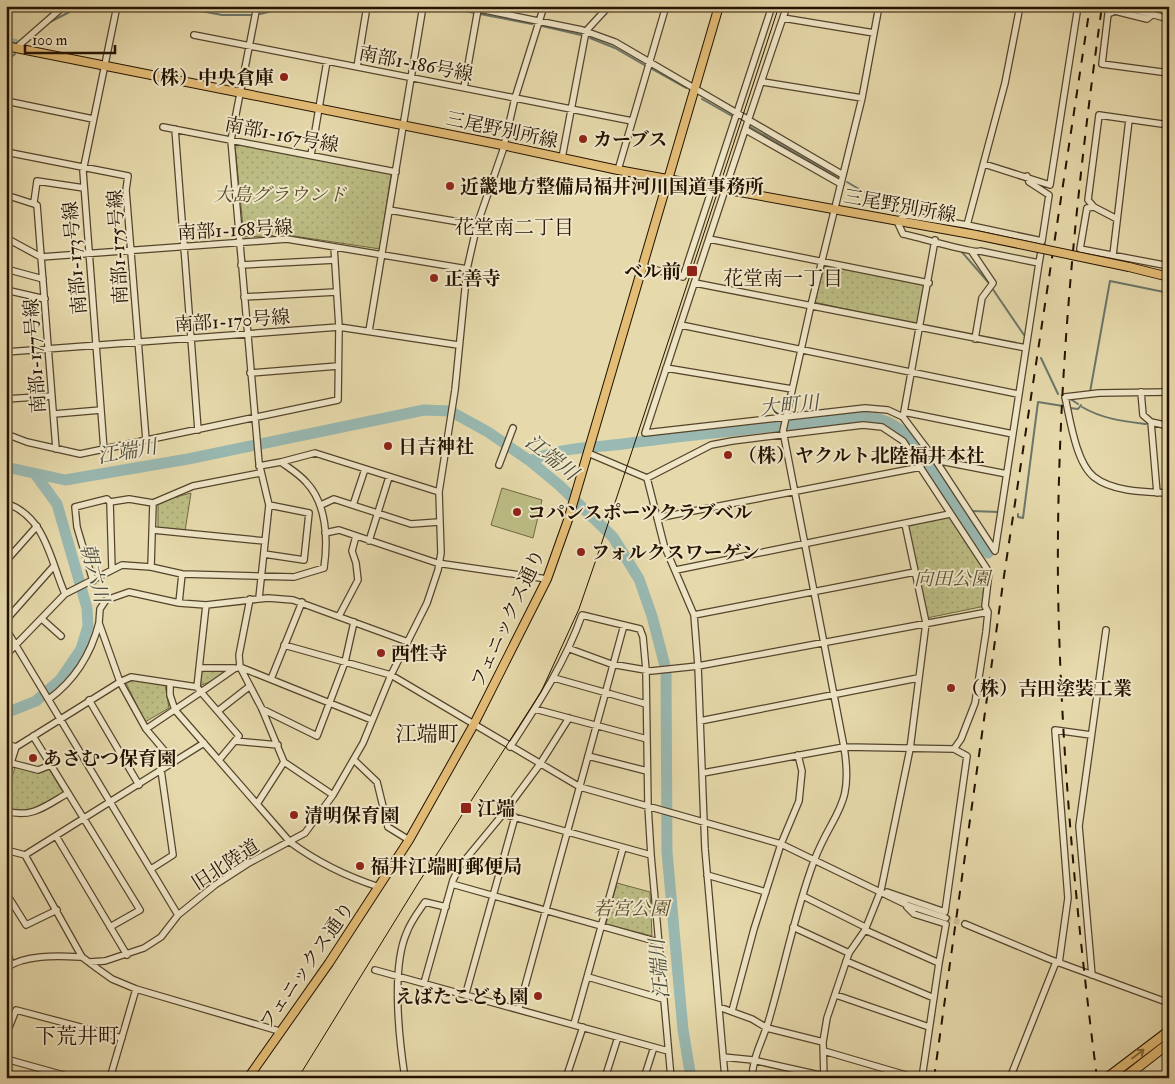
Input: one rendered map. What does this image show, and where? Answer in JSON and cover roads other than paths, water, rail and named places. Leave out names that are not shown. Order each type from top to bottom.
[{"type":"highway","points":[[1107,1078],[1169,1031]]},
{"type":"highway","points":[[1124,1078],[1169,1043]]},
{"type":"main road","name":"フェニックス通り","points":[[248,1078],[328,963],[409,840],[473,726],[547,578],[568,520],[641,266],[669,179],[719,6]]},
{"type":"main road","name":"三尾野別所線","points":[[6,46],[404,125],[618,170],[976,235],[1169,276]]},
{"type":"street","points":[[6,18],[11,6]]},
{"type":"street","points":[[46,6],[57,11]]},
{"type":"street","points":[[16,48],[64,6]]},
{"type":"street","name":"南部1-173号線","points":[[104,450],[83,167],[103,65],[117,6]]},
{"type":"street","points":[[257,6],[231,140],[254,421],[260,473],[269,505],[259,598]]},
{"type":"street","points":[[357,67],[367,6]]},
{"type":"street","points":[[369,331],[422,6]]},
{"type":"street","points":[[465,6],[586,31],[615,42],[750,119],[843,175]]},
{"type":"street","name":"旧北陸道","points":[[89,962],[105,961],[144,948],[161,937],[178,915],[215,885],[249,863],[306,833],[333,795],[354,760],[391,675],[427,603],[439,563],[439,492],[454,393],[468,269],[477,225],[500,157],[515,98],[544,6]]},
{"type":"street","points":[[562,158],[586,31],[609,6]]},
{"type":"street","points":[[618,170],[666,6]]},
{"type":"street","points":[[641,266],[683,277],[772,6]]},
{"type":"street","points":[[787,6],[763,82],[724,189],[645,433],[785,420],[870,407],[1013,434]]},
{"type":"street","points":[[752,1078],[753,1060],[767,1028],[803,896],[815,860],[844,800],[848,783],[844,746],[783,433],[800,350],[862,98],[879,6]]},
{"type":"street","points":[[967,225],[1005,83],[1020,6]]},
{"type":"street","points":[[984,164],[1027,176],[1050,185],[1078,6]]},
{"type":"street","points":[[1121,6],[1169,19]]},
{"type":"street","points":[[1136,6],[1149,10],[1152,15]]},
{"type":"street","points":[[464,88],[478,9]]},
{"type":"street","points":[[1152,15],[1147,18],[1115,11],[1108,14],[1102,64],[1169,73]]},
{"type":"street","points":[[783,18],[874,33]]},
{"type":"street","name":"南部1-186号線","points":[[194,35],[632,122]]},
{"type":"street","points":[[310,155],[327,62]]},
{"type":"street","points":[[763,82],[862,98]]},
{"type":"street","points":[[6,101],[93,119]]},
{"type":"street","points":[[1117,219],[1094,207],[1088,200],[1099,115],[1169,125]]},
{"type":"street","points":[[1113,255],[1129,120]]},
{"type":"street","name":"南部1-167号線","points":[[163,127],[396,172]]},
{"type":"street","points":[[174,129],[198,430]]},
{"type":"street","points":[[746,130],[841,184]]},
{"type":"street","name":"南部1-175号線","points":[[6,152],[128,176],[126,190],[146,440]]},
{"type":"street","points":[[935,240],[904,414],[996,551],[1049,195],[1030,182],[1027,176]]},
{"type":"street","points":[[6,195],[34,202],[37,181],[84,188]]},
{"type":"street","name":"南部1-177号線","points":[[34,202],[37,205],[56,449]]},
{"type":"street","points":[[1094,207],[1087,208],[1080,249],[1167,266],[1169,244]]},
{"type":"street","points":[[389,210],[477,225]]},
{"type":"street","points":[[1039,263],[980,251],[972,252],[935,240],[903,234],[897,221],[906,215],[967,225],[1042,241]]},
{"type":"street","points":[[6,238],[41,257]]},
{"type":"street","name":"南部1-168号線","points":[[41,257],[288,239],[468,269]]},
{"type":"street","points":[[709,239],[928,283]]},
{"type":"street","points":[[6,434],[28,442],[80,454],[198,430],[254,421],[338,400],[339,327],[334,247]]},
{"type":"street","points":[[972,252],[993,284],[982,298],[975,339]]},
{"type":"street","points":[[241,265],[335,260]]},
{"type":"street","points":[[6,269],[43,279]]},
{"type":"street","points":[[695,283],[1026,348]]},
{"type":"street","points":[[6,290],[45,299]]},
{"type":"street","points":[[244,297],[336,292]]},
{"type":"street","points":[[680,325],[1018,394]]},
{"type":"street","name":"南部1-170号線","points":[[6,352],[339,327],[458,345]]},
{"type":"street","points":[[250,373],[338,366]]},
{"type":"street","points":[[666,368],[792,389]]},
{"type":"street","points":[[1141,392],[1143,415],[1151,422],[1169,426]]},
{"type":"street","points":[[1169,392],[1065,397],[1084,463],[1090,473],[1101,481],[1135,491],[1169,493]]},
{"type":"street","points":[[6,399],[52,396]]},
{"type":"street","points":[[54,414],[101,410]]},
{"type":"street","points":[[1151,422],[1157,493]]},
{"type":"street","points":[[647,478],[711,445],[783,433],[873,425],[896,435],[921,467],[989,572],[985,606],[988,612],[975,702],[961,739],[954,749]]},
{"type":"street","points":[[499,465],[513,428]]},
{"type":"street","points":[[259,466],[315,453],[439,492]]},
{"type":"street","points":[[588,453],[647,478]]},
{"type":"street","points":[[935,460],[1008,474]]},
{"type":"street","points":[[6,656],[68,594],[122,565],[152,567],[182,574],[262,574],[294,577],[324,568],[326,533],[320,505],[306,482],[281,462]]},
{"type":"street","points":[[657,518],[921,467]]},
{"type":"street","points":[[353,505],[365,469]]},
{"type":"street","points":[[91,582],[77,526],[75,507],[107,499],[110,502],[129,499],[153,503],[192,486],[260,473]]},
{"type":"street","points":[[369,541],[389,477]]},
{"type":"street","points":[[647,478],[664,545],[694,615],[707,875],[725,1078]]},
{"type":"street","points":[[320,505],[334,499],[411,524],[439,522]]},
{"type":"street","points":[[110,502],[112,570]]},
{"type":"street","points":[[6,503],[16,506],[38,526],[44,537],[53,567],[68,594]]},
{"type":"street","points":[[152,567],[153,503]]},
{"type":"street","points":[[264,554],[304,560],[309,513],[269,505]]},
{"type":"street","points":[[676,570],[950,514]]},
{"type":"street","points":[[723,1057],[753,1060],[824,1077],[823,1042],[827,1018],[846,961],[865,928],[880,891],[910,749],[926,622],[905,524]]},
{"type":"street","points":[[6,561],[38,526]]},
{"type":"street","points":[[153,530],[265,541]]},
{"type":"street","points":[[326,533],[339,530],[439,563],[547,578]]},
{"type":"street","points":[[339,616],[358,580],[352,551],[356,536]]},
{"type":"street","points":[[6,548],[12,554]]},
{"type":"street","points":[[6,620],[53,567]]},
{"type":"street","points":[[694,615],[915,572]]},
{"type":"street","points":[[179,602],[182,574]]},
{"type":"street","points":[[48,698],[78,670],[89,652],[99,623],[100,609],[106,600],[128,592],[206,605],[259,598],[293,600],[408,642]]},
{"type":"street","points":[[250,599],[238,668],[262,709],[284,762],[333,795]]},
{"type":"street","points":[[271,679],[302,602]]},
{"type":"street","points":[[199,690],[199,668],[206,605]]},
{"type":"street","points":[[570,649],[611,664],[648,670],[696,667],[926,622],[988,612]]},
{"type":"street","points":[[510,747],[570,649],[582,614],[640,629],[644,637],[648,670],[646,704],[648,806],[671,1078]]},
{"type":"street","points":[[42,619],[60,636]]},
{"type":"street","points":[[262,709],[317,736],[345,662],[354,622]]},
{"type":"street","points":[[99,623],[120,682],[146,729],[174,762]]},
{"type":"street","points":[[519,1008],[569,831],[611,664],[624,625]]},
{"type":"street","points":[[6,629],[178,915]]},
{"type":"street","points":[[1092,975],[1079,826],[1106,630]]},
{"type":"street","points":[[284,645],[391,675],[473,726],[580,787],[695,818],[781,844],[880,891],[903,904],[946,918]]},
{"type":"street","points":[[199,668],[238,668],[271,679],[372,720]]},
{"type":"street","points":[[146,729],[175,710],[199,690],[238,668]]},
{"type":"street","points":[[6,778],[16,748],[89,700],[131,677],[199,690],[239,736],[219,760]]},
{"type":"street","points":[[554,678],[646,704]]},
{"type":"street","points":[[700,721],[918,678]]},
{"type":"street","points":[[170,683],[170,696],[175,710],[290,842],[306,854],[354,879],[379,887]]},
{"type":"street","points":[[218,711],[250,686]]},
{"type":"street","points":[[89,700],[139,785]]},
{"type":"street","points":[[535,709],[647,739]]},
{"type":"street","points":[[424,983],[452,884],[460,866],[503,814],[540,764],[569,718]]},
{"type":"street","points":[[1010,1078],[1058,962],[1068,898],[1055,730],[1091,735]]},
{"type":"street","points":[[34,736],[140,910],[110,928]]},
{"type":"street","points":[[235,740],[278,745]]},
{"type":"street","points":[[25,855],[139,785],[204,742]]},
{"type":"street","points":[[6,744],[16,748]]},
{"type":"street","points":[[703,773],[844,746],[954,749],[967,756],[945,912],[880,891]]},
{"type":"street","points":[[732,1011],[781,844],[799,801],[802,771],[798,755]]},
{"type":"street","points":[[588,756],[648,771]]},
{"type":"street","points":[[354,760],[377,782],[388,827],[409,840]]},
{"type":"street","points":[[257,804],[284,762]]},
{"type":"street","points":[[11,763],[38,770],[50,765]]},
{"type":"street","points":[[151,869],[173,855],[161,770]]},
{"type":"street","points":[[6,812],[17,815],[30,814],[68,793]]},
{"type":"street","points":[[503,814],[651,855]]},
{"type":"street","points":[[466,993],[515,817]]},
{"type":"street","points":[[56,836],[126,955]]},
{"type":"street","points":[[574,1024],[603,927],[623,848]]},
{"type":"street","points":[[6,850],[25,855],[82,957],[112,979],[279,1031]]},
{"type":"street","points":[[707,875],[766,892]]},
{"type":"street","points":[[452,884],[658,942]]},
{"type":"street","points":[[6,893],[26,925],[57,910]]},
{"type":"street","points":[[803,896],[939,964]]},
{"type":"street","points":[[405,1078],[398,1010],[399,976],[406,932],[425,902],[446,907]]},
{"type":"street","points":[[903,904],[914,914],[946,924],[922,1078]]},
{"type":"street","points":[[965,924],[1058,962],[1169,1003]]},
{"type":"street","points":[[793,927],[849,954]]},
{"type":"street","points":[[6,947],[8,966],[35,958],[82,957]]},
{"type":"street","points":[[846,961],[934,998]]},
{"type":"street","points":[[374,970],[466,993],[668,1050]]},
{"type":"street","points":[[588,977],[663,999]]},
{"type":"street","points":[[110,1078],[136,988]]},
{"type":"street","points":[[836,995],[929,1027]]},
{"type":"street","points":[[719,1007],[732,1011],[767,1028],[823,1042]]},
{"type":"street","points":[[6,1035],[16,1010],[122,1038]]},
{"type":"street","points":[[566,1078],[583,1027]]},
{"type":"street","points":[[605,1078],[618,1037]]},
{"type":"street","points":[[644,1078],[654,1047]]},
{"type":"street","points":[[824,1051],[916,1078]]},
{"type":"street","points":[[6,1059],[74,1078]]},
{"type":"waterway","points":[[50,22],[81,6]]},
{"type":"waterway","points":[[175,6],[222,15],[251,15]]},
{"type":"waterway","points":[[260,14],[292,6]]},
{"type":"waterway","points":[[444,6],[474,13]]},
{"type":"waterway","points":[[480,14],[532,24]]},
{"type":"waterway","points":[[542,26],[581,35]]},
{"type":"waterway","points":[[590,38],[615,48],[646,66]]},
{"type":"waterway","points":[[6,40],[16,42]]},
{"type":"waterway","points":[[6,61],[15,54]]},
{"type":"waterway","points":[[652,69],[686,88]]},
{"type":"waterway","points":[[702,99],[732,116]]},
{"type":"waterway","points":[[750,127],[837,177]]},
{"type":"waterway","points":[[847,182],[900,213]]},
{"type":"waterway","points":[[961,251],[988,282]]},
{"type":"waterway","points":[[1090,392],[1110,281],[1169,293]]},
{"type":"waterway","points":[[992,288],[1024,335]]},
{"type":"waterway","points":[[1041,358],[1058,394]]},
{"type":"waterway","points":[[1072,400],[1078,404]]},
{"type":"waterway","points":[[1018,514],[1018,517],[1023,518],[1038,402],[1063,406]]},
{"type":"waterway","points":[[1070,408],[1078,409],[1081,405]]},
{"type":"waterway","points":[[1082,407],[1105,417],[1146,424]]},
{"type":"waterway","name":"江端川","points":[[6,467],[65,480],[188,459],[424,410],[450,411],[488,432],[530,461],[559,485],[613,537],[639,579],[652,616],[666,670],[667,852],[683,1030],[691,1078]]},
{"type":"waterway","name":"大町川","points":[[530,461],[552,453],[576,449],[856,417],[880,419],[894,425],[912,441],[988,553]]},
{"type":"waterway","name":"朝六川","points":[[6,713],[36,701],[60,680],[81,649],[88,626],[87,608],[57,504],[35,474]]},
{"type":"waterway","points":[[971,511],[999,512]]},
{"type":"waterway","name":"大町川","points":[[962,517],[967,513]]},
{"type":"tunnel","points":[[946,918],[965,924]]},
{"type":"tram line","points":[[298,1078],[419,882],[541,692],[579,609],[779,6]]},
{"type":"railway","points":[[934,1078],[1004,576],[1090,6]]},
{"type":"railway","points":[[1097,1078],[1082,956],[1066,772],[1058,588],[1058,515],[1060,442],[1069,296],[1083,151],[1102,6]]},
{"type":"place","name":"（株）中央倉庫","points":[[284,77]]},
{"type":"place","name":"カーブス","points":[[583,139]]},
{"type":"place","name":"近畿地方整備局福井河川国道事務所","points":[[450,186]]},
{"type":"place","name":"ベル前","points":[[692,271]]},
{"type":"place","name":"正善寺","points":[[434,278]]},
{"type":"place","name":"日吉神社","points":[[388,446]]},
{"type":"place","name":"（株）ヤクルト北陸福井本社","points":[[728,455]]},
{"type":"place","name":"コパンスポーツクラブベル","points":[[517,512]]},
{"type":"place","name":"フォルクスワーゲン","points":[[581,552]]},
{"type":"place","name":"西性寺","points":[[381,653]]},
{"type":"place","name":"（株）吉田塗装工業","points":[[951,688]]},
{"type":"place","name":"あさむつ保育園","points":[[33,758]]},
{"type":"place","name":"江端","points":[[466,808]]},
{"type":"place","name":"清明保育園","points":[[294,815]]},
{"type":"place","name":"福井江端町郵便局","points":[[360,866]]},
{"type":"place","name":"えばたこども園","points":[[538,996]]},
{"type":"district","name":"花堂南二丁目","points":[[514,227]]},
{"type":"district","name":"花堂南一丁目","points":[[783,278]]},
{"type":"district","name":"江端町","points":[[427,734]]},
{"type":"district","name":"下荒井町","points":[[77,1036]]},
{"type":"park label","name":"大島グラウンド","points":[[280,194]]},
{"type":"park label","name":"向田公園","points":[[952,578]]},
{"type":"park label","name":"若宮公園","points":[[631,908]]}]
